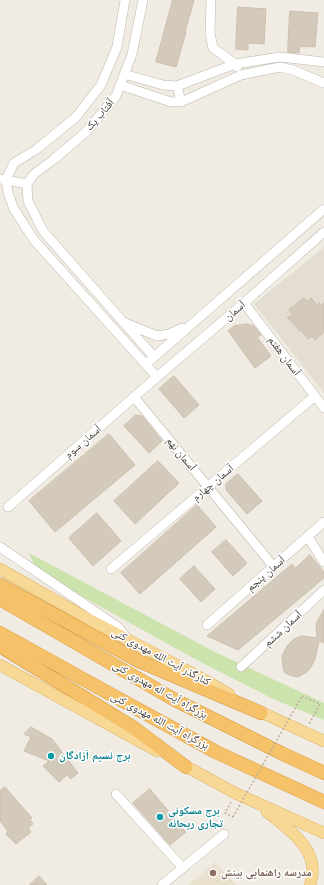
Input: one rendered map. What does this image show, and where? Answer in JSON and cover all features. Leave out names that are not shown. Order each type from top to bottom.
[{"type":"highway","points":[[0,585],[140,661],[261,713]]},
{"type":"highway","name":"بزرگراه آیت اله مهدوی کنی","points":[[0,598],[175,700],[324,773]]},
{"type":"highway","name":"بزرگراه آیت الله مهدوی کنی","points":[[0,633],[216,752],[324,802]]},
{"type":"highway","points":[[0,646],[134,728],[186,767]]},
{"type":"main road","name":"کنارگذر آیت الله مهدوی کنی","points":[[0,569],[128,640],[194,674],[261,713],[322,740]]},
{"type":"main road","points":[[0,665],[235,793],[324,834]]},
{"type":"main road","points":[[235,793],[266,812],[298,837],[307,851],[312,864],[313,876],[310,885]]},
{"type":"street","name":"آفتاب یک","points":[[3,179],[14,163],[37,149],[76,117],[101,84],[117,47],[125,0]]},
{"type":"street","name":"آفتاب یک","points":[[27,184],[34,174],[86,132],[116,96],[132,54],[143,0]]},
{"type":"street","points":[[211,0],[210,33],[213,48],[235,64],[240,75]]},
{"type":"street","points":[[124,74],[163,85],[177,86],[235,64],[280,57],[324,62]]},
{"type":"street","points":[[293,70],[295,58]]},
{"type":"street","points":[[120,85],[171,102],[181,102],[240,75],[280,67],[293,70],[324,83]]},
{"type":"street","points":[[177,86],[181,102]]},
{"type":"street","points":[[3,179],[27,184],[28,201],[43,231],[154,357]]},
{"type":"street","points":[[3,179],[14,209],[34,240],[157,376]]},
{"type":"street","name":"آسمان","points":[[146,364],[324,209]]},
{"type":"street","name":"آسمان","points":[[157,376],[244,303],[324,232]]},
{"type":"street","name":"آسمان هفتم","points":[[244,303],[324,408]]},
{"type":"street","points":[[122,322],[157,336],[169,334],[193,323]]},
{"type":"street","name":"آسمان سوم","points":[[8,507],[157,376]]},
{"type":"street","name":"آسمان نهم","points":[[134,396],[274,567]]},
{"type":"street","name":"آسمان چهارم","points":[[111,569],[315,396]]},
{"type":"street","name":"آسمان پنجم","points":[[207,625],[324,522]]},
{"type":"street","points":[[308,537],[324,562]]},
{"type":"street","points":[[0,547],[118,627],[128,640]]},
{"type":"street","name":"آسمان ششم","points":[[241,668],[324,590]]},
{"type":"street","points":[[116,794],[183,868]]},
{"type":"street","points":[[162,885],[224,834]]},
{"type":"path","points":[[235,793],[225,813],[232,817],[302,696],[320,704],[305,733]]},
{"type":"shaded area","points":[[324,247],[324,393],[254,304]]},
{"type":"shaded area","name":"مدرسه راهنمایی بینش","points":[[215,862],[236,885],[189,885]]},
{"type":"green space","points":[[29,553],[215,652],[324,703],[324,720],[273,699],[193,658],[76,593],[36,569]]},
{"type":"building","points":[[173,0],[194,0],[176,67],[156,62]]},
{"type":"building","points":[[238,7],[266,9],[264,44],[248,43],[248,50],[236,49]]},
{"type":"building","points":[[290,11],[318,13],[315,47],[300,46],[299,53],[288,52]]},
{"type":"building","points":[[304,298],[307,302],[311,298],[317,305],[319,303],[320,306],[324,303],[324,332],[315,340],[312,336],[308,339],[287,317],[293,315],[289,310]]},
{"type":"building","points":[[248,324],[254,326],[261,335],[257,337],[271,356],[255,368],[228,331],[234,326]]},
{"type":"building","points":[[174,376],[199,405],[184,418],[159,389]]},
{"type":"building","points":[[136,415],[142,416],[162,441],[149,453],[124,426]]},
{"type":"building","points":[[109,434],[135,465],[55,532],[29,501]]},
{"type":"building","points":[[158,461],[179,483],[135,524],[114,501]]},
{"type":"building","points":[[238,474],[262,501],[247,514],[226,490],[226,484]]},
{"type":"building","points":[[197,505],[216,527],[140,594],[121,573]]},
{"type":"building","points":[[97,513],[121,541],[93,566],[69,538]]},
{"type":"building","points":[[226,540],[247,563],[233,576],[212,552]]},
{"type":"building","points":[[310,555],[324,572],[324,578],[238,650],[207,636],[292,564],[295,568]]},
{"type":"building","points":[[194,566],[215,589],[201,602],[180,579]]},
{"type":"building","points":[[324,610],[324,643],[319,641],[315,659],[311,667],[307,672],[298,677],[285,673],[282,656],[287,646],[294,639],[302,636],[317,638],[316,624]]},
{"type":"building","name":"برج نسیم آزادگان","points":[[31,727],[52,739],[78,773],[71,779],[67,775],[59,782],[43,766],[49,761],[24,751],[31,737],[24,734]]},
{"type":"building","points":[[5,787],[32,818],[30,820],[33,824],[28,828],[31,832],[16,844],[6,834],[8,831],[0,821],[0,791]]},
{"type":"building","name":"برج مسکونی تجاری ریحانه","points":[[150,789],[186,832],[170,845],[133,803]]},
{"type":"building","points":[[39,876],[47,885],[30,885]]},
{"type":"place","name":"برج نسیم آزادگان","points":[[51,756]]},
{"type":"place","name":"برج مسکونی تجاری ریحانه","points":[[160,817]]},
{"type":"place","name":"مدرسه راهنمایی بینش","points":[[213,873]]}]
